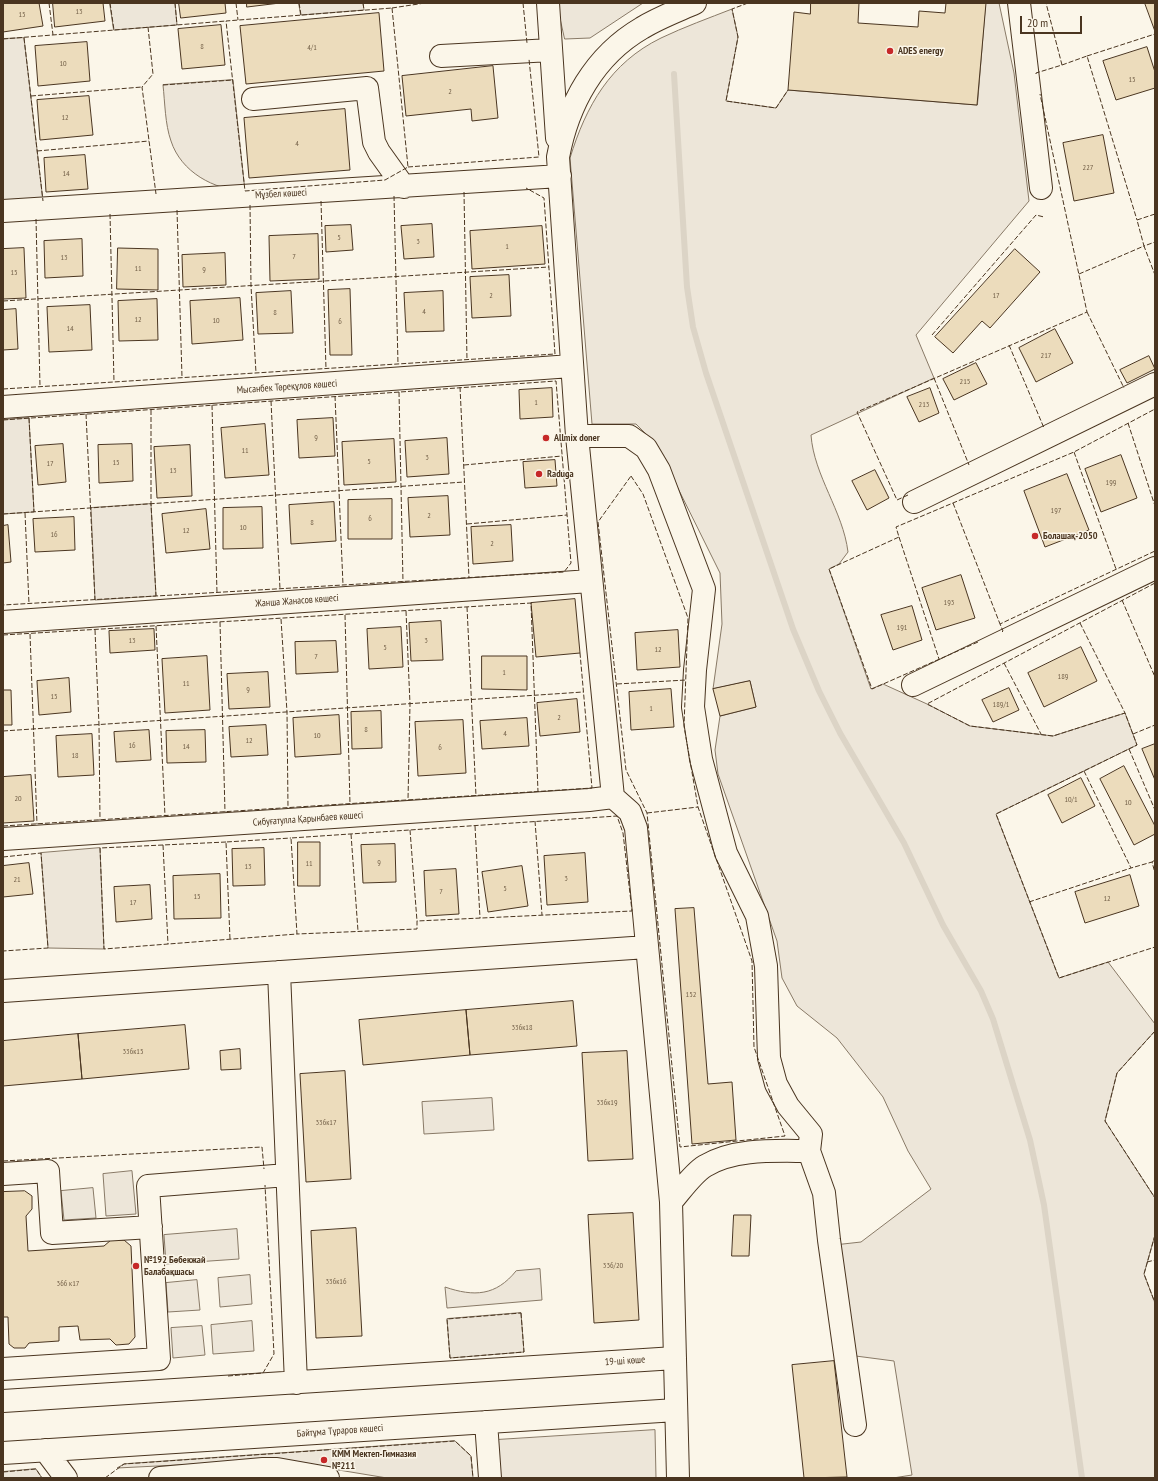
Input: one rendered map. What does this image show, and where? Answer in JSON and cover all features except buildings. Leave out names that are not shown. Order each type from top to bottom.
[{"type":"street","points":[[548,3],[571,366],[590,581],[613,797],[630,812],[636,828],[671,1202],[678,1478]]},
{"type":"street","points":[[555,97],[561,100],[571,99],[603,60],[617,46],[641,28],[695,3]]},
{"type":"street","points":[[1019,3],[1041,188]]},
{"type":"street","points":[[441,56],[551,50]]},
{"type":"street","points":[[559,167],[563,131],[571,109],[583,86]]},
{"type":"street","points":[[253,99],[367,88],[374,142],[379,152],[404,187]]},
{"type":"street","name":"Мұзбел көшесі","points":[[3,210],[404,187],[559,167]]},
{"type":"street","name":"Мысанбек Төреқұлов көшесі","points":[[3,407],[571,366]]},
{"type":"street","points":[[914,502],[1155,384]]},
{"type":"street","points":[[577,436],[630,436],[646,448],[659,470],[704,589],[695,670],[693,707],[701,759],[726,853],[758,916],[766,966],[769,1058],[776,1084],[788,1106],[811,1134],[809,1151],[824,1193],[829,1240],[855,1424]]},
{"type":"street","points":[[913,685],[1155,568]]},
{"type":"street","name":"Жанша Жанасов көшесі","points":[[3,622],[590,581]]},
{"type":"street","name":"Сибуғатулла Қарынбаев көшесі","points":[[3,839],[581,801],[613,797]]},
{"type":"street","points":[[3,990],[647,947]]},
{"type":"street","points":[[3,1401],[296,1383],[279,972]]},
{"type":"street","points":[[671,1202],[704,1167],[726,1157],[766,1151],[809,1151]]},
{"type":"street","points":[[3,1174],[48,1171],[52,1233],[150,1227]]},
{"type":"street","points":[[3,1369],[159,1359],[148,1186],[287,1175]]},
{"type":"street","name":"19-ші көше","points":[[296,1383],[675,1358]]},
{"type":"street","name":"Байтұма Тұраров көшесі","points":[[3,1453],[676,1410]]},
{"type":"street","points":[[486,1422],[490,1478]]},
{"type":"street","points":[[45,1450],[66,1478]]},
{"type":"street","points":[[160,1478],[277,1469],[328,1478]]},
{"type":"shaded area","points":[[110,3],[175,3],[177,25],[114,30]]},
{"type":"shaded area","points":[[299,3],[363,3],[364,10],[301,15]]},
{"type":"shaded area","points":[[557,3],[643,3],[590,38],[565,39]]},
{"type":"shaded area","points":[[986,3],[999,3],[1014,73],[1029,201],[916,335],[934,378],[811,435],[817,465],[841,522],[848,552],[839,564],[829,569],[871,689],[883,684],[970,726],[1053,736],[1125,713],[1137,745],[996,814],[1059,978],[1108,962],[1155,1024],[1155,1031],[1117,1073],[1105,1121],[1155,1198],[1155,1235],[1144,1274],[1155,1303],[1155,1478],[893,1478],[912,1475],[894,1361],[848,1355],[834,1245],[861,1242],[931,1189],[908,1151],[883,1097],[837,1038],[797,1006],[782,978],[777,941],[718,774],[715,750],[720,716],[756,707],[750,681],[713,689],[722,624],[720,573],[656,444],[636,424],[592,424],[570,158],[576,139],[592,104],[614,73],[643,48],[661,38],[732,9],[738,37],[726,101],[776,108],[788,90],[977,105]]},
{"type":"shaded area","points":[[24,38],[43,201],[3,204],[3,39]]},
{"type":"shaded area","points":[[233,80],[245,191],[233,190],[211,183],[200,177],[182,162],[176,152],[169,134],[163,85]]},
{"type":"shaded area","points":[[29,418],[34,512],[3,514],[3,420]]},
{"type":"shaded area","points":[[151,504],[156,596],[95,600],[91,508]]},
{"type":"shaded area","points":[[100,848],[104,949],[48,948],[41,853]]},
{"type":"shaded area","points":[[492,1098],[494,1130],[424,1134],[422,1102]]},
{"type":"shaded area","points":[[132,1171],[136,1214],[106,1216],[103,1174]]},
{"type":"shaded area","points":[[93,1188],[96,1218],[64,1220],[61,1191]]},
{"type":"shaded area","points":[[237,1229],[239,1259],[166,1264],[164,1235]]},
{"type":"shaded area","points":[[540,1269],[542,1300],[447,1308],[445,1287],[466,1292],[484,1292],[501,1285],[516,1271]]},
{"type":"shaded area","points":[[250,1275],[252,1304],[220,1307],[218,1278]]},
{"type":"shaded area","points":[[197,1280],[200,1310],[168,1312],[166,1283]]},
{"type":"shaded area","points":[[521,1313],[524,1352],[450,1358],[447,1319]]},
{"type":"shaded area","points":[[252,1321],[254,1351],[213,1354],[211,1325]]},
{"type":"shaded area","points":[[202,1326],[205,1355],[173,1358],[171,1328]]},
{"type":"shaded area","points":[[655,1430],[656,1478],[498,1478],[496,1440]]},
{"type":"shaded area","name":"КММ Мектеп-Гимназия №211","points":[[455,1441],[471,1456],[473,1478],[387,1478],[278,1460],[117,1468],[124,1464]]},
{"type":"shaded area","points":[[36,1469],[42,1478],[3,1478],[3,1472]]},
{"type":"waterway","points":[[674,74],[687,287],[693,327],[706,373],[793,629],[819,691],[840,733],[904,843],[943,925],[981,991],[993,1019],[1030,1140],[1044,1205],[1082,1478]]},
{"type":"fence","points":[[49,3],[53,35]]},
{"type":"fence","points":[[110,3],[114,30]]},
{"type":"fence","points":[[175,3],[177,25]]},
{"type":"fence","points":[[236,3],[238,20]]},
{"type":"fence","points":[[299,3],[301,15]]},
{"type":"fence","points":[[363,3],[364,10]]},
{"type":"fence","points":[[392,8],[425,3]]},
{"type":"fence","points":[[523,3],[527,43]]},
{"type":"fence","points":[[748,3],[732,9],[738,37],[726,101],[776,108],[788,90]]},
{"type":"fence","points":[[1036,74],[1062,65],[1046,3]]},
{"type":"fence","points":[[392,8],[408,167],[385,180],[245,191],[226,21],[392,8]]},
{"type":"fence","points":[[3,39],[226,21]]},
{"type":"fence","points":[[148,27],[153,74],[142,87],[156,194]]},
{"type":"fence","points":[[1087,56],[1155,34]]},
{"type":"fence","points":[[24,38],[43,201]]},
{"type":"fence","points":[[1062,65],[1087,56],[1137,220]]},
{"type":"fence","points":[[408,167],[539,157],[529,59]]},
{"type":"fence","points":[[163,85],[233,80]]},
{"type":"fence","points":[[31,96],[142,87]]},
{"type":"fence","points":[[908,495],[897,500],[857,412],[1087,312],[1040,94]]},
{"type":"fence","points":[[37,151],[149,141]]},
{"type":"fence","points":[[3,389],[555,354],[544,198],[526,188]]},
{"type":"fence","points":[[464,192],[467,360]]},
{"type":"fence","points":[[394,196],[398,364]]},
{"type":"fence","points":[[321,201],[326,369]]},
{"type":"fence","points":[[250,205],[251,286],[256,373]]},
{"type":"fence","points":[[177,210],[182,377]]},
{"type":"fence","points":[[110,214],[114,382]]},
{"type":"fence","points":[[1155,214],[1137,220],[1144,246],[1155,242]]},
{"type":"fence","points":[[932,335],[1036,215],[1044,217]]},
{"type":"fence","points":[[36,219],[40,386]]},
{"type":"fence","points":[[1079,274],[1144,246],[1155,275]]},
{"type":"fence","points":[[3,301],[549,267]]},
{"type":"fence","points":[[1087,312],[1124,388]]},
{"type":"fence","points":[[1009,345],[1044,428]]},
{"type":"fence","points":[[934,378],[969,465]]},
{"type":"fence","points":[[3,420],[556,381],[571,563],[564,572],[3,605]]},
{"type":"fence","points":[[460,387],[469,578]]},
{"type":"fence","points":[[399,392],[403,582]]},
{"type":"fence","points":[[335,396],[343,585]]},
{"type":"fence","points":[[271,401],[280,589]]},
{"type":"fence","points":[[212,405],[217,593]]},
{"type":"fence","points":[[978,642],[872,689],[829,569],[899,537],[896,527],[1074,452],[1155,409]]},
{"type":"fence","points":[[151,410],[151,504],[156,596]]},
{"type":"fence","points":[[86,414],[95,600]]},
{"type":"fence","points":[[29,418],[34,512]]},
{"type":"fence","points":[[1128,423],[1155,506]]},
{"type":"fence","points":[[1074,452],[1116,569]]},
{"type":"fence","points":[[464,465],[562,456]]},
{"type":"fence","points":[[631,476],[643,494],[688,618],[684,726],[698,807],[752,961],[754,1047],[785,1136],[680,1147],[647,813],[626,770],[598,522],[631,476]]},
{"type":"fence","points":[[3,514],[464,482]]},
{"type":"fence","points":[[953,503],[1000,624]]},
{"type":"fence","points":[[25,513],[29,604]]},
{"type":"fence","points":[[467,524],[567,515]]},
{"type":"fence","points":[[899,537],[939,659]]},
{"type":"fence","points":[[1002,632],[1003,631],[1000,624],[1155,551]]},
{"type":"fence","points":[[1155,583],[927,704],[970,726],[1053,736],[1125,713],[1137,745],[996,814],[1059,978],[1155,947]]},
{"type":"fence","points":[[1122,600],[1155,677]]},
{"type":"fence","points":[[3,635],[531,603],[538,792]]},
{"type":"fence","points":[[467,607],[476,796]]},
{"type":"fence","points":[[406,611],[410,704],[408,800]]},
{"type":"fence","points":[[345,615],[350,804]]},
{"type":"fence","points":[[281,619],[287,712],[288,808]]},
{"type":"fence","points":[[220,622],[225,812]]},
{"type":"fence","points":[[1080,623],[1125,713]]},
{"type":"fence","points":[[156,626],[165,816]]},
{"type":"fence","points":[[95,630],[99,725],[100,820]]},
{"type":"fence","points":[[30,634],[37,824]]},
{"type":"fence","points":[[3,826],[592,788],[580,653]]},
{"type":"fence","points":[[1004,663],[1041,734]]},
{"type":"fence","points":[[617,684],[686,680]]},
{"type":"fence","points":[[3,731],[583,692]]},
{"type":"fence","points":[[1133,734],[1155,725]]},
{"type":"fence","points":[[1129,749],[1155,810]]},
{"type":"fence","points":[[1084,771],[1131,868],[1152,862]]},
{"type":"fence","points":[[647,813],[698,807]]},
{"type":"fence","points":[[226,842],[100,848],[104,949],[297,934],[291,838],[617,816],[623,833],[632,911],[417,921],[417,929],[297,934]]},
{"type":"fence","points":[[535,821],[542,915]]},
{"type":"fence","points":[[475,826],[480,918]]},
{"type":"fence","points":[[410,830],[417,921]]},
{"type":"fence","points":[[351,834],[358,931]]},
{"type":"fence","points":[[230,939],[226,842],[291,838]]},
{"type":"fence","points":[[163,845],[168,944]]},
{"type":"fence","points":[[3,857],[41,853],[48,948],[3,951]]},
{"type":"fence","points":[[1155,860],[1152,862],[1155,873]]},
{"type":"fence","points":[[1029,902],[1131,868]]},
{"type":"fence","points":[[1155,1031],[1117,1073],[1105,1121],[1155,1198]]},
{"type":"fence","points":[[3,1161],[262,1147],[264,1169]]},
{"type":"fence","points":[[228,1376],[263,1373],[274,1354],[265,1185]]},
{"type":"fence","points":[[1155,1235],[1144,1274],[1155,1303]]},
{"type":"fence","points":[[1147,1262],[1155,1260]]},
{"type":"fence","points":[[521,1313],[524,1352],[450,1358],[447,1319],[521,1313]]},
{"type":"fence","points":[[105,1478],[124,1464],[455,1441],[471,1456],[473,1478]]},
{"type":"fence","points":[[3,1472],[36,1469],[42,1478]]},
{"type":"place","name":"ADES energy","points":[[890,51]]},
{"type":"place","name":"Allmix doner","points":[[546,438]]},
{"type":"place","name":"Raduga","points":[[539,474]]},
{"type":"place","name":"Болашақ-2050","points":[[1035,536]]},
{"type":"place","name":"№192 Бөбекжай Балабақшасы","points":[[136,1266]]},
{"type":"place","name":"КММ Мектеп-Гимназия №211","points":[[324,1460]]}]
